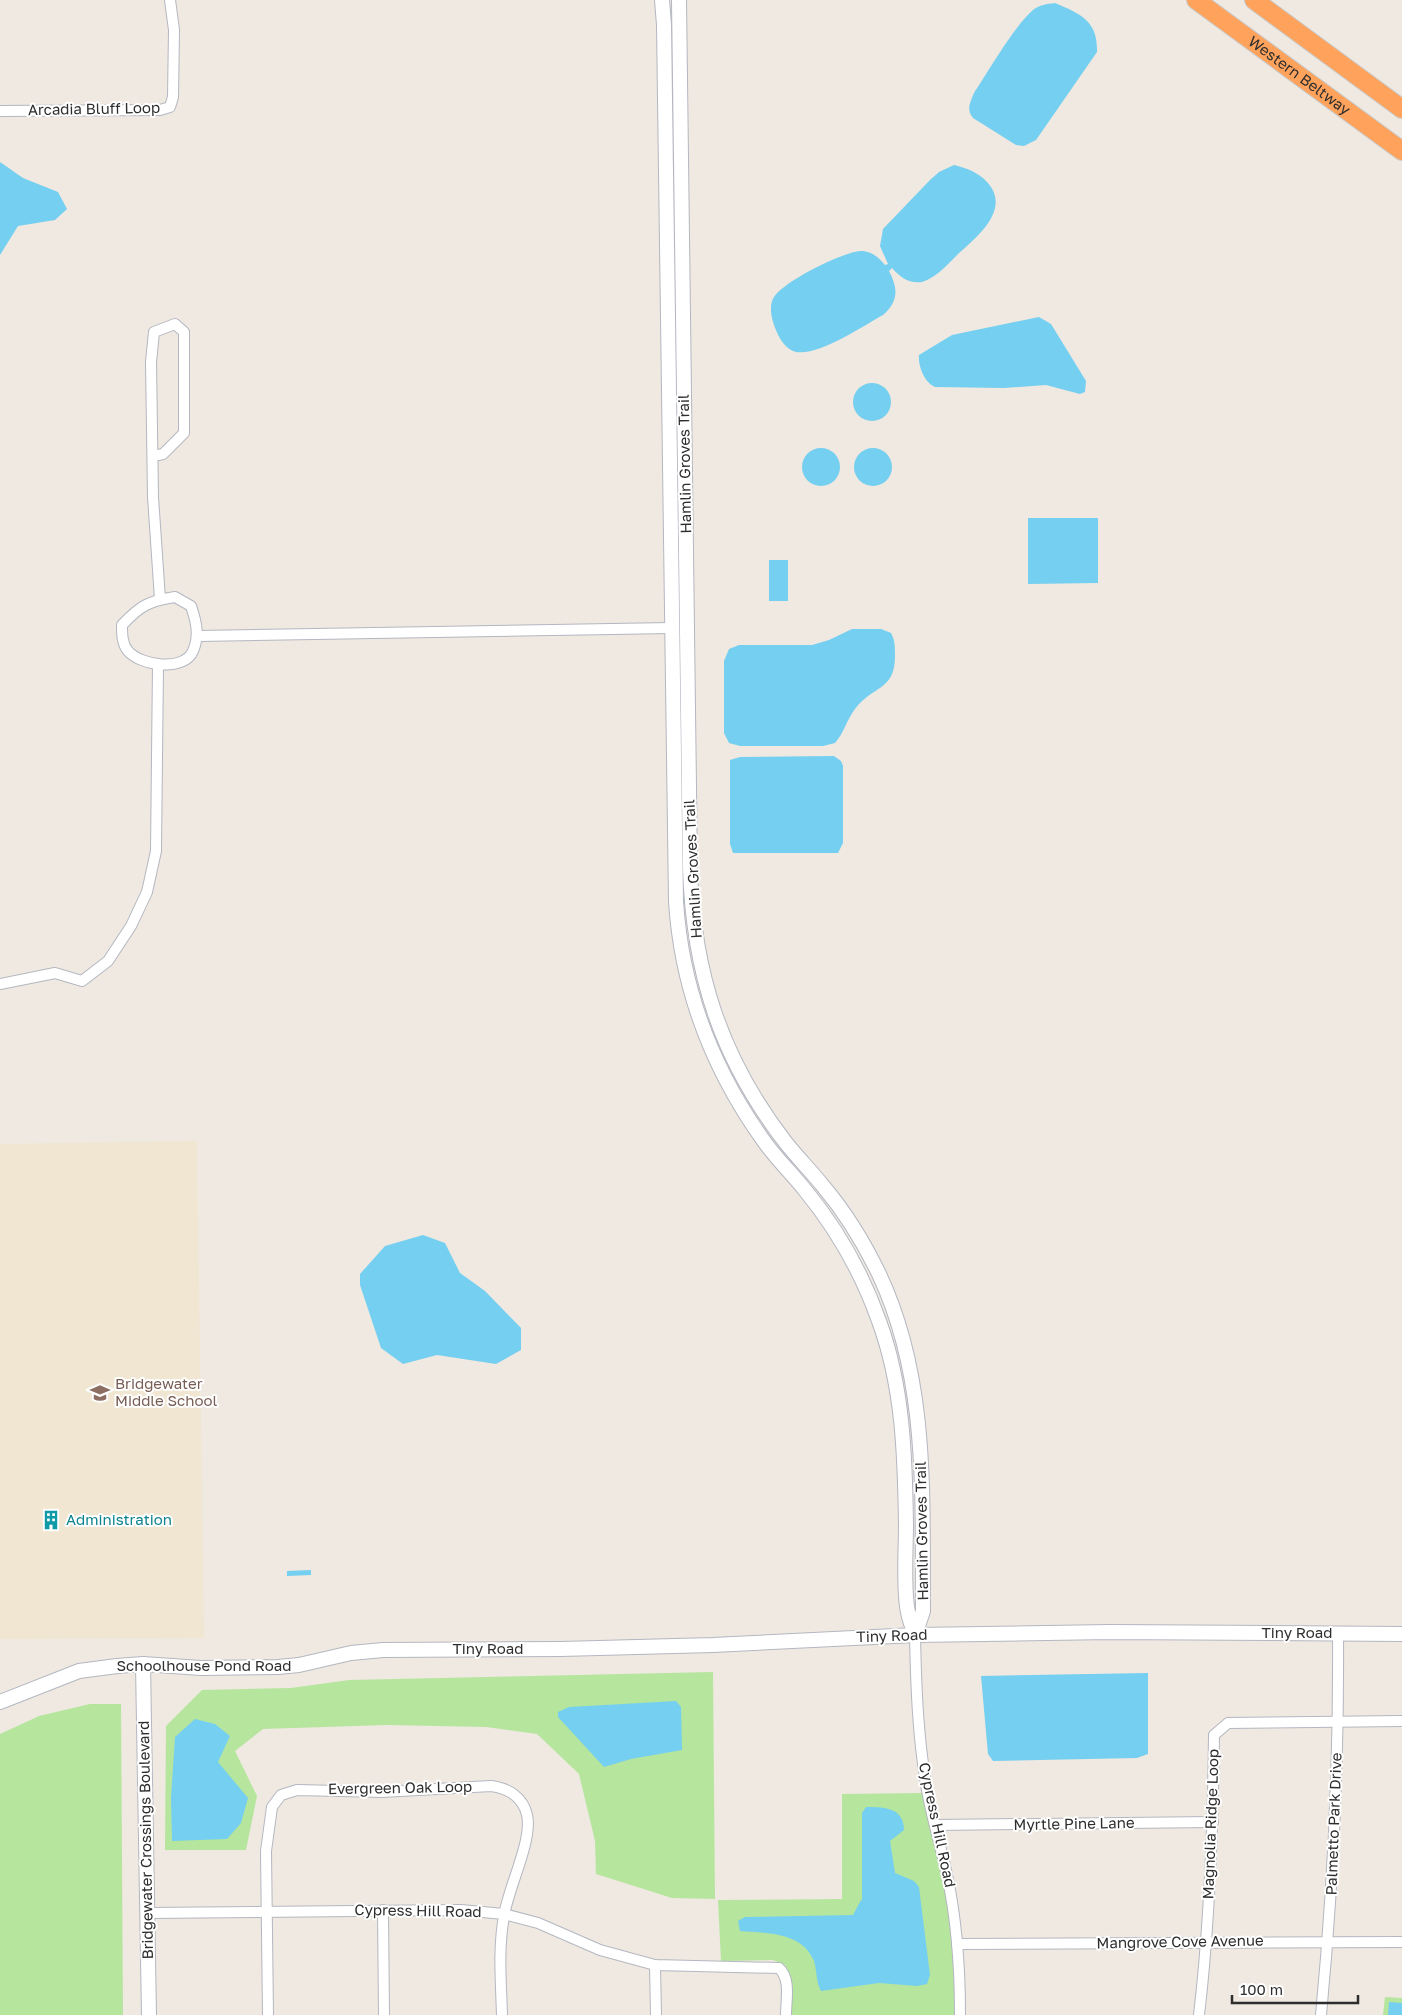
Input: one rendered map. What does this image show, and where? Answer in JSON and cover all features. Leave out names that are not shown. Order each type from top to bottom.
[{"type":"highway","name":"Western Beltway","points":[[1196,0],[1402,152]]},
{"type":"highway","points":[[1254,0],[1402,109]]},
{"type":"street","name":"Arcadia Bluff Loop","points":[[0,111],[160,110],[170,107],[173,97],[174,30],[170,0]]},
{"type":"street","name":"Hamlin Groves Trail","points":[[662,0],[676,902],[680,945],[689,990],[702,1029],[718,1066],[740,1107],[767,1146],[810,1197],[840,1240],[862,1278],[882,1330],[894,1373],[901,1411],[905,1480],[907,1612],[915,1635]]},
{"type":"street","name":"Hamlin Groves Trail","points":[[679,0],[691,901],[694,932],[703,978],[717,1022],[734,1062],[752,1095],[774,1126],[828,1192],[852,1227],[879,1274],[897,1321],[913,1383],[920,1441],[923,1611],[915,1635]]},
{"type":"street","points":[[665,116],[681,116]]},
{"type":"street","points":[[153,456],[163,454],[184,433],[184,332],[175,324],[154,332],[151,362],[153,497],[160,599]]},
{"type":"street","points":[[174,597],[191,606],[198,636],[193,653],[180,662],[158,665],[142,660],[128,651],[122,639],[122,625],[137,609],[160,599],[174,597]]},
{"type":"street","points":[[198,636],[687,628]]},
{"type":"street","points":[[0,984],[55,973],[82,981],[108,960],[131,926],[147,892],[156,851],[158,665]]},
{"type":"street","points":[[676,902],[691,901]]},
{"type":"street","name":"Tiny Road","points":[[383,1650],[694,1645],[915,1635],[1110,1632],[1402,1634]]},
{"type":"street","name":"Palmetto Park Drive","points":[[1321,2015],[1328,1940],[1339,1722],[1338,1634]]},
{"type":"street","name":"Cypress Hill Road","points":[[915,1635],[916,1692],[921,1746],[935,1825],[947,1874],[957,1944],[960,2015]]},
{"type":"street","name":"Schoolhouse Pond Road","points":[[0,1702],[79,1671],[143,1664],[201,1668],[278,1667],[300,1665],[351,1653],[383,1650]]},
{"type":"street","name":"Bridgewater Crossings Boulevard","points":[[143,1664],[148,2015]]},
{"type":"street","name":"Magnolia Ridge Loop","points":[[1199,2015],[1207,1942],[1213,1822],[1214,1735],[1228,1723],[1402,1721]]},
{"type":"street","name":"Evergreen Oak Loop","points":[[268,2015],[267,1832],[272,1808],[281,1795],[297,1790],[382,1792],[491,1786],[510,1792],[524,1806],[527,1815],[527,1834],[504,1914],[500,1943],[502,2015]]},
{"type":"street","name":"Myrtle Pine Lane","points":[[935,1825],[1213,1822]]},
{"type":"street","points":[[383,1910],[384,2015]]},
{"type":"street","name":"Cypress Hill Road","points":[[147,1913],[461,1910],[504,1914],[538,1923],[600,1950],[655,1965],[779,1968],[784,1973],[786,1981],[786,2015]]},
{"type":"street","name":"Mangrove Cove Avenue","points":[[957,1944],[1328,1940],[1402,1942]]},
{"type":"street","points":[[655,1965],[656,2015]]},
{"type":"shaded area","name":"Bridgewater Middle School","points":[[197,1141],[204,1638],[0,1639],[0,1144]]},
{"type":"green space","points":[[713,1672],[715,1899],[672,1898],[596,1874],[595,1841],[579,1774],[537,1734],[486,1727],[386,1725],[263,1729],[235,1751],[257,1796],[246,1850],[165,1850],[166,1726],[202,1690],[291,1688],[349,1680]]},
{"type":"green space","points":[[90,1704],[121,1704],[123,2015],[0,2015],[0,1734],[39,1716]]},
{"type":"green space","points":[[922,1793],[947,1903],[954,1984],[954,2015],[791,2015],[791,1978],[785,1965],[773,1960],[721,1961],[718,1900],[842,1899],[842,1794]]},
{"type":"green space","points":[[1385,1997],[1402,1998],[1402,2015],[1383,2015]]},
{"type":"water","points":[[1055,3],[1073,11],[1086,20],[1095,33],[1097,52],[1036,140],[1024,146],[1016,145],[973,118],[969,109],[970,103],[974,93],[1018,26],[1033,10],[1046,4]]},
{"type":"water","points":[[0,162],[23,178],[58,192],[67,209],[55,220],[18,226],[0,255]]},
{"type":"water","points":[[954,165],[976,173],[987,182],[994,192],[996,202],[994,212],[982,231],[942,270],[927,280],[922,282],[909,281],[892,268],[889,271],[894,283],[895,294],[892,305],[883,315],[841,339],[816,349],[796,352],[786,346],[777,333],[771,314],[771,305],[774,297],[789,283],[815,268],[854,252],[863,251],[873,254],[885,265],[888,264],[880,246],[883,229],[930,180],[939,172]]},
{"type":"water","points":[[1039,317],[1051,324],[1086,381],[1085,392],[1080,394],[1046,385],[1004,388],[935,387],[928,382],[923,374],[919,355],[952,335]]},
{"type":"water","points":[[872,383],[879,384],[885,389],[890,395],[890,409],[885,415],[879,420],[872,421],[865,420],[859,415],[854,409],[853,402],[854,395],[859,389],[865,384]]},
{"type":"water","points":[[821,448],[828,449],[834,454],[839,460],[839,474],[834,480],[828,485],[821,486],[814,485],[808,480],[803,474],[802,467],[803,460],[808,454],[814,449]]},
{"type":"water","points":[[873,448],[880,449],[886,454],[891,460],[891,474],[886,480],[880,485],[873,486],[866,485],[860,480],[855,474],[854,467],[855,460],[860,454],[866,449]]},
{"type":"water","points":[[1028,518],[1098,518],[1098,583],[1028,584]]},
{"type":"water","points":[[769,560],[788,560],[788,601],[769,601]]},
{"type":"water","points":[[852,629],[881,629],[891,633],[895,647],[894,667],[887,682],[862,701],[855,709],[835,743],[823,746],[740,746],[729,743],[724,733],[724,661],[729,649],[739,645],[812,645],[829,640]]},
{"type":"water","points":[[834,756],[841,761],[843,766],[843,843],[838,853],[733,853],[730,844],[730,760],[740,757]]},
{"type":"water","points":[[423,1235],[445,1243],[460,1273],[485,1291],[521,1328],[521,1350],[496,1364],[437,1355],[403,1364],[381,1348],[360,1285],[360,1274],[385,1246]]},
{"type":"water","points":[[311,1570],[311,1575],[287,1576],[287,1571]]},
{"type":"water","points":[[1148,1673],[1148,1754],[1137,1758],[993,1761],[988,1754],[981,1676]]},
{"type":"water","points":[[676,1701],[681,1707],[682,1750],[631,1759],[604,1767],[558,1717],[558,1712],[569,1707]]},
{"type":"water","points":[[195,1719],[215,1724],[230,1736],[218,1762],[248,1798],[241,1823],[227,1839],[172,1841],[171,1798],[175,1737]]},
{"type":"water","points":[[866,1807],[879,1807],[891,1810],[903,1822],[904,1830],[890,1841],[895,1873],[914,1881],[919,1887],[930,1975],[927,1984],[917,1986],[879,1983],[821,1991],[814,1961],[801,1944],[783,1936],[740,1931],[738,1921],[745,1917],[853,1915],[862,1901],[862,1813]]},
{"type":"water","points":[[1389,2002],[1402,2003],[1402,2015],[1388,2015]]},
{"type":"place","name":"Bridgewater Middle School","points":[[100,1393]]},
{"type":"place","name":"Administration","points":[[51,1520]]}]
